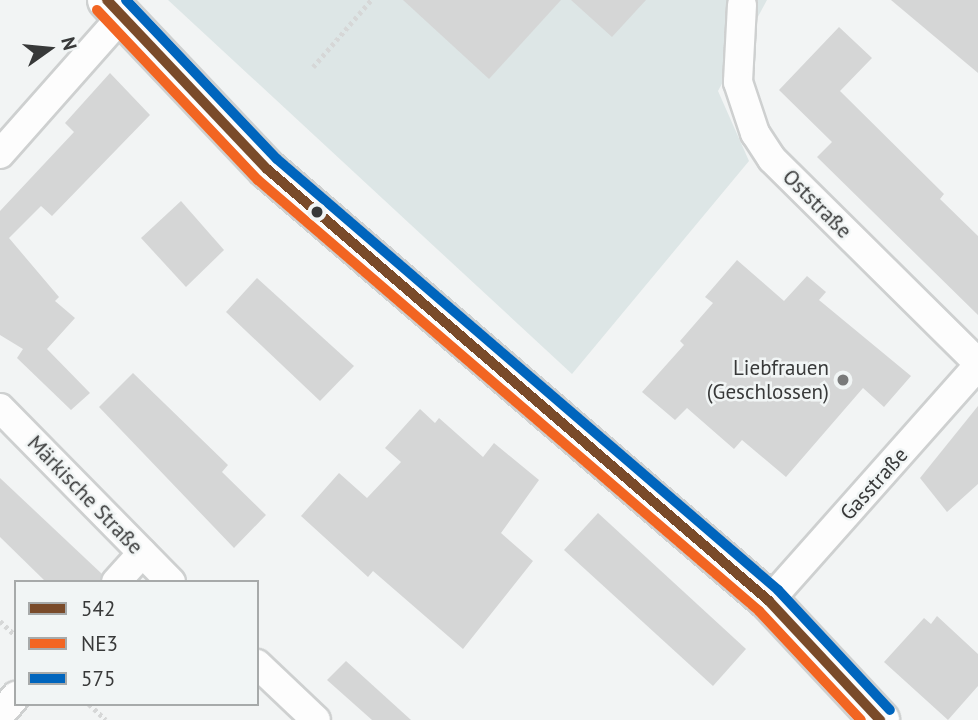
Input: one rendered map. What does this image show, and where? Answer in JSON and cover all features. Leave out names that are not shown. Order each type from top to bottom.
[{"type":"main road","points":[[114,9],[267,169],[769,601],[880,720]]},
{"type":"street","name":"Oststraße","points":[[741,5],[738,82],[755,134],[772,159],[978,364]]},
{"type":"street","points":[[0,154],[114,9]]},
{"type":"street","name":"Gasstraße","points":[[769,601],[978,364]]},
{"type":"street","name":"Märkische Straße","points":[[0,408],[169,580]]},
{"type":"street","points":[[118,580],[142,554]]},
{"type":"street","points":[[259,666],[316,720]]},
{"type":"street","points":[[0,715],[14,698]]},
{"type":"path","points":[[313,67],[371,0]]},
{"type":"path","points":[[0,621],[14,634]]},
{"type":"path","points":[[91,706],[106,720]]},
{"type":"shaded area","points":[[168,0],[767,0],[718,91],[749,161],[572,374]]},
{"type":"building","points":[[403,0],[561,0],[489,79]]},
{"type":"building","points":[[571,0],[646,0],[612,37]]},
{"type":"building","points":[[891,0],[978,0],[978,73]]},
{"type":"building","points":[[839,27],[872,58],[840,91],[944,194],[940,199],[978,236],[978,315],[817,157],[832,142],[779,90]]},
{"type":"building","points":[[110,73],[150,115],[52,216],[41,206],[9,238],[59,297],[55,301],[75,318],[47,349],[90,393],[71,410],[17,358],[23,349],[0,335],[0,211],[74,132],[65,123]]},
{"type":"building","points":[[181,201],[224,250],[186,287],[141,238]]},
{"type":"building","points":[[737,260],[784,301],[807,276],[826,292],[819,300],[911,376],[884,407],[863,388],[786,477],[742,440],[734,449],[687,408],[675,420],[642,392],[684,345],[680,341],[713,303],[705,297]]},
{"type":"building","points":[[257,278],[354,366],[320,401],[226,312]]},
{"type":"building","points":[[133,373],[228,465],[222,472],[266,515],[234,548],[99,407]]},
{"type":"building","points":[[978,406],[978,484],[947,512],[920,478]]},
{"type":"building","points":[[420,409],[435,423],[439,418],[483,457],[494,443],[539,480],[501,533],[533,561],[463,649],[373,571],[368,577],[301,516],[339,473],[367,498],[401,462],[385,448]]},
{"type":"building","points":[[0,478],[102,574],[100,580],[44,580],[0,537]]},
{"type":"building","points":[[598,513],[746,649],[713,686],[564,550]]},
{"type":"building","points":[[937,616],[978,654],[978,686],[948,720],[884,662],[924,618],[931,624]]},
{"type":"building","points":[[346,661],[411,720],[372,720],[327,680]]},
{"type":"transit line","name":"542","points":[[107,0],[267,169],[769,601],[880,720]]},
{"type":"transit line","name":"575","points":[[126,0],[277,159],[778,590],[890,710]]},
{"type":"transit line","name":"NE3","points":[[97,10],[258,180],[759,611],[861,720]]},
{"type":"place","name":"Liebfrauen (Geschlossen)","points":[[843,380]]}]
